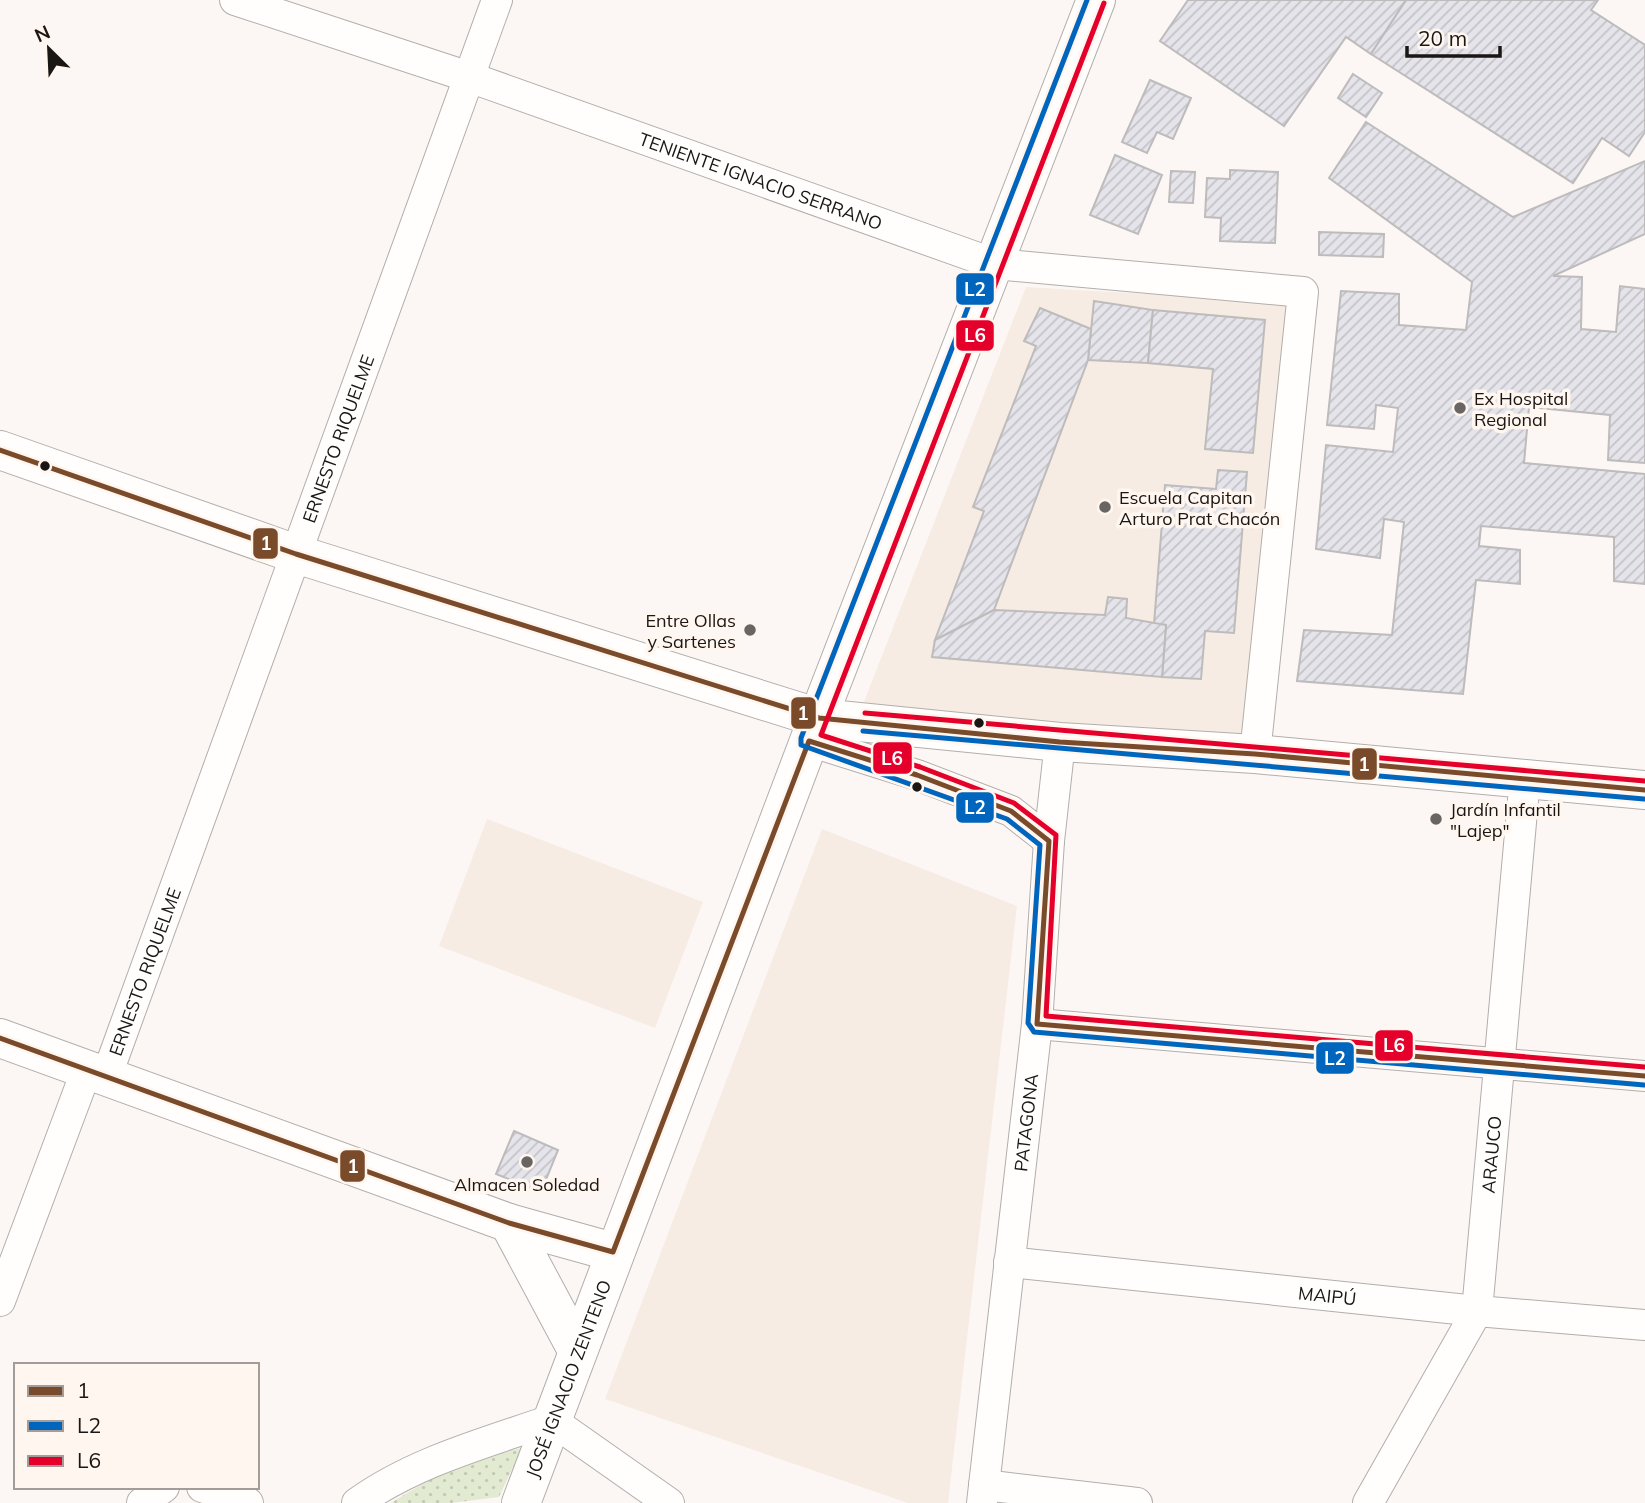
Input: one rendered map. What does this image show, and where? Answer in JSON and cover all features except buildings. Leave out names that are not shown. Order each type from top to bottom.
[{"type":"street","name":"TENIENTE IGNACIO SERRANO","points":[[235,0],[469,77],[995,264],[1303,292],[1255,754]]},
{"type":"street","name":"ERNESTO RIQUELME","points":[[0,1301],[97,1072],[296,554],[497,0]]},
{"type":"street","name":"JOSÉ IGNACIO ZENTENO","points":[[520,1503],[814,729],[1096,0]]},
{"type":"street","points":[[0,450],[296,554],[814,729],[917,775],[1011,811],[1049,841]]},
{"type":"street","points":[[814,729],[1255,754],[1645,790]]},
{"type":"street","name":"PATAGONA","points":[[983,1494],[1037,1024],[1049,841],[1060,742]]},
{"type":"street","name":"ARAUCO","points":[[1368,1503],[1477,1311],[1525,778]]},
{"type":"street","points":[[1037,1024],[1645,1076]]},
{"type":"street","points":[[0,1038],[509,1223],[614,1252]]},
{"type":"street","points":[[509,1223],[577,1350]]},
{"type":"street","name":"MAIPÚ","points":[[1009,1262],[1477,1311],[1645,1325]]},
{"type":"street","points":[[357,1503],[374,1491],[450,1455],[551,1420],[669,1503]]},
{"type":"street","points":[[142,1503],[161,1489]]},
{"type":"street","points":[[208,1489],[248,1503]]},
{"type":"street","points":[[983,1494],[1137,1503]]},
{"type":"shaded area","name":"Escuela Capitan Arturo Prat Chacón","points":[[1026,287],[1291,302],[1246,740],[860,712]]},
{"type":"shaded area","points":[[487,819],[703,902],[655,1028],[439,946]]},
{"type":"shaded area","points":[[822,829],[1017,906],[948,1503],[908,1503],[605,1399]]},
{"type":"green space","points":[[522,1448],[499,1497],[451,1503],[391,1503],[453,1469]]},
{"type":"transit line","name":"L2","points":[[1087,0],[801,738],[801,745],[1007,819],[1040,845],[1028,1023],[1034,1032],[1644,1085]]},
{"type":"transit line","name":"L6","points":[[1104,3],[821,735],[920,767],[1014,803],[1056,835],[1046,1016],[1645,1067]]},
{"type":"transit line","name":"1","points":[[0,450],[296,554],[819,718],[1060,742],[1255,754],[1645,790]]},
{"type":"transit line","name":"L6","points":[[865,713],[1645,781]]},
{"type":"transit line","name":"L2","points":[[863,731],[1644,799]]},
{"type":"transit line","name":"1","points":[[0,1038],[509,1223],[613,1252],[809,741],[917,775],[1011,811],[1049,841],[1037,1024],[1645,1076]]},
{"type":"place","name":"Ex Hospital Regional","points":[[1460,408]]},
{"type":"place","name":"Escuela Capitan Arturo Prat Chacón","points":[[1105,507]]},
{"type":"place","name":"Entre Ollas y Sartenes","points":[[750,630]]},
{"type":"place","name":"Jardín Infantil \"Lajep\"","points":[[1436,819]]},
{"type":"place","name":"Almacen Soledad","points":[[527,1162]]}]
